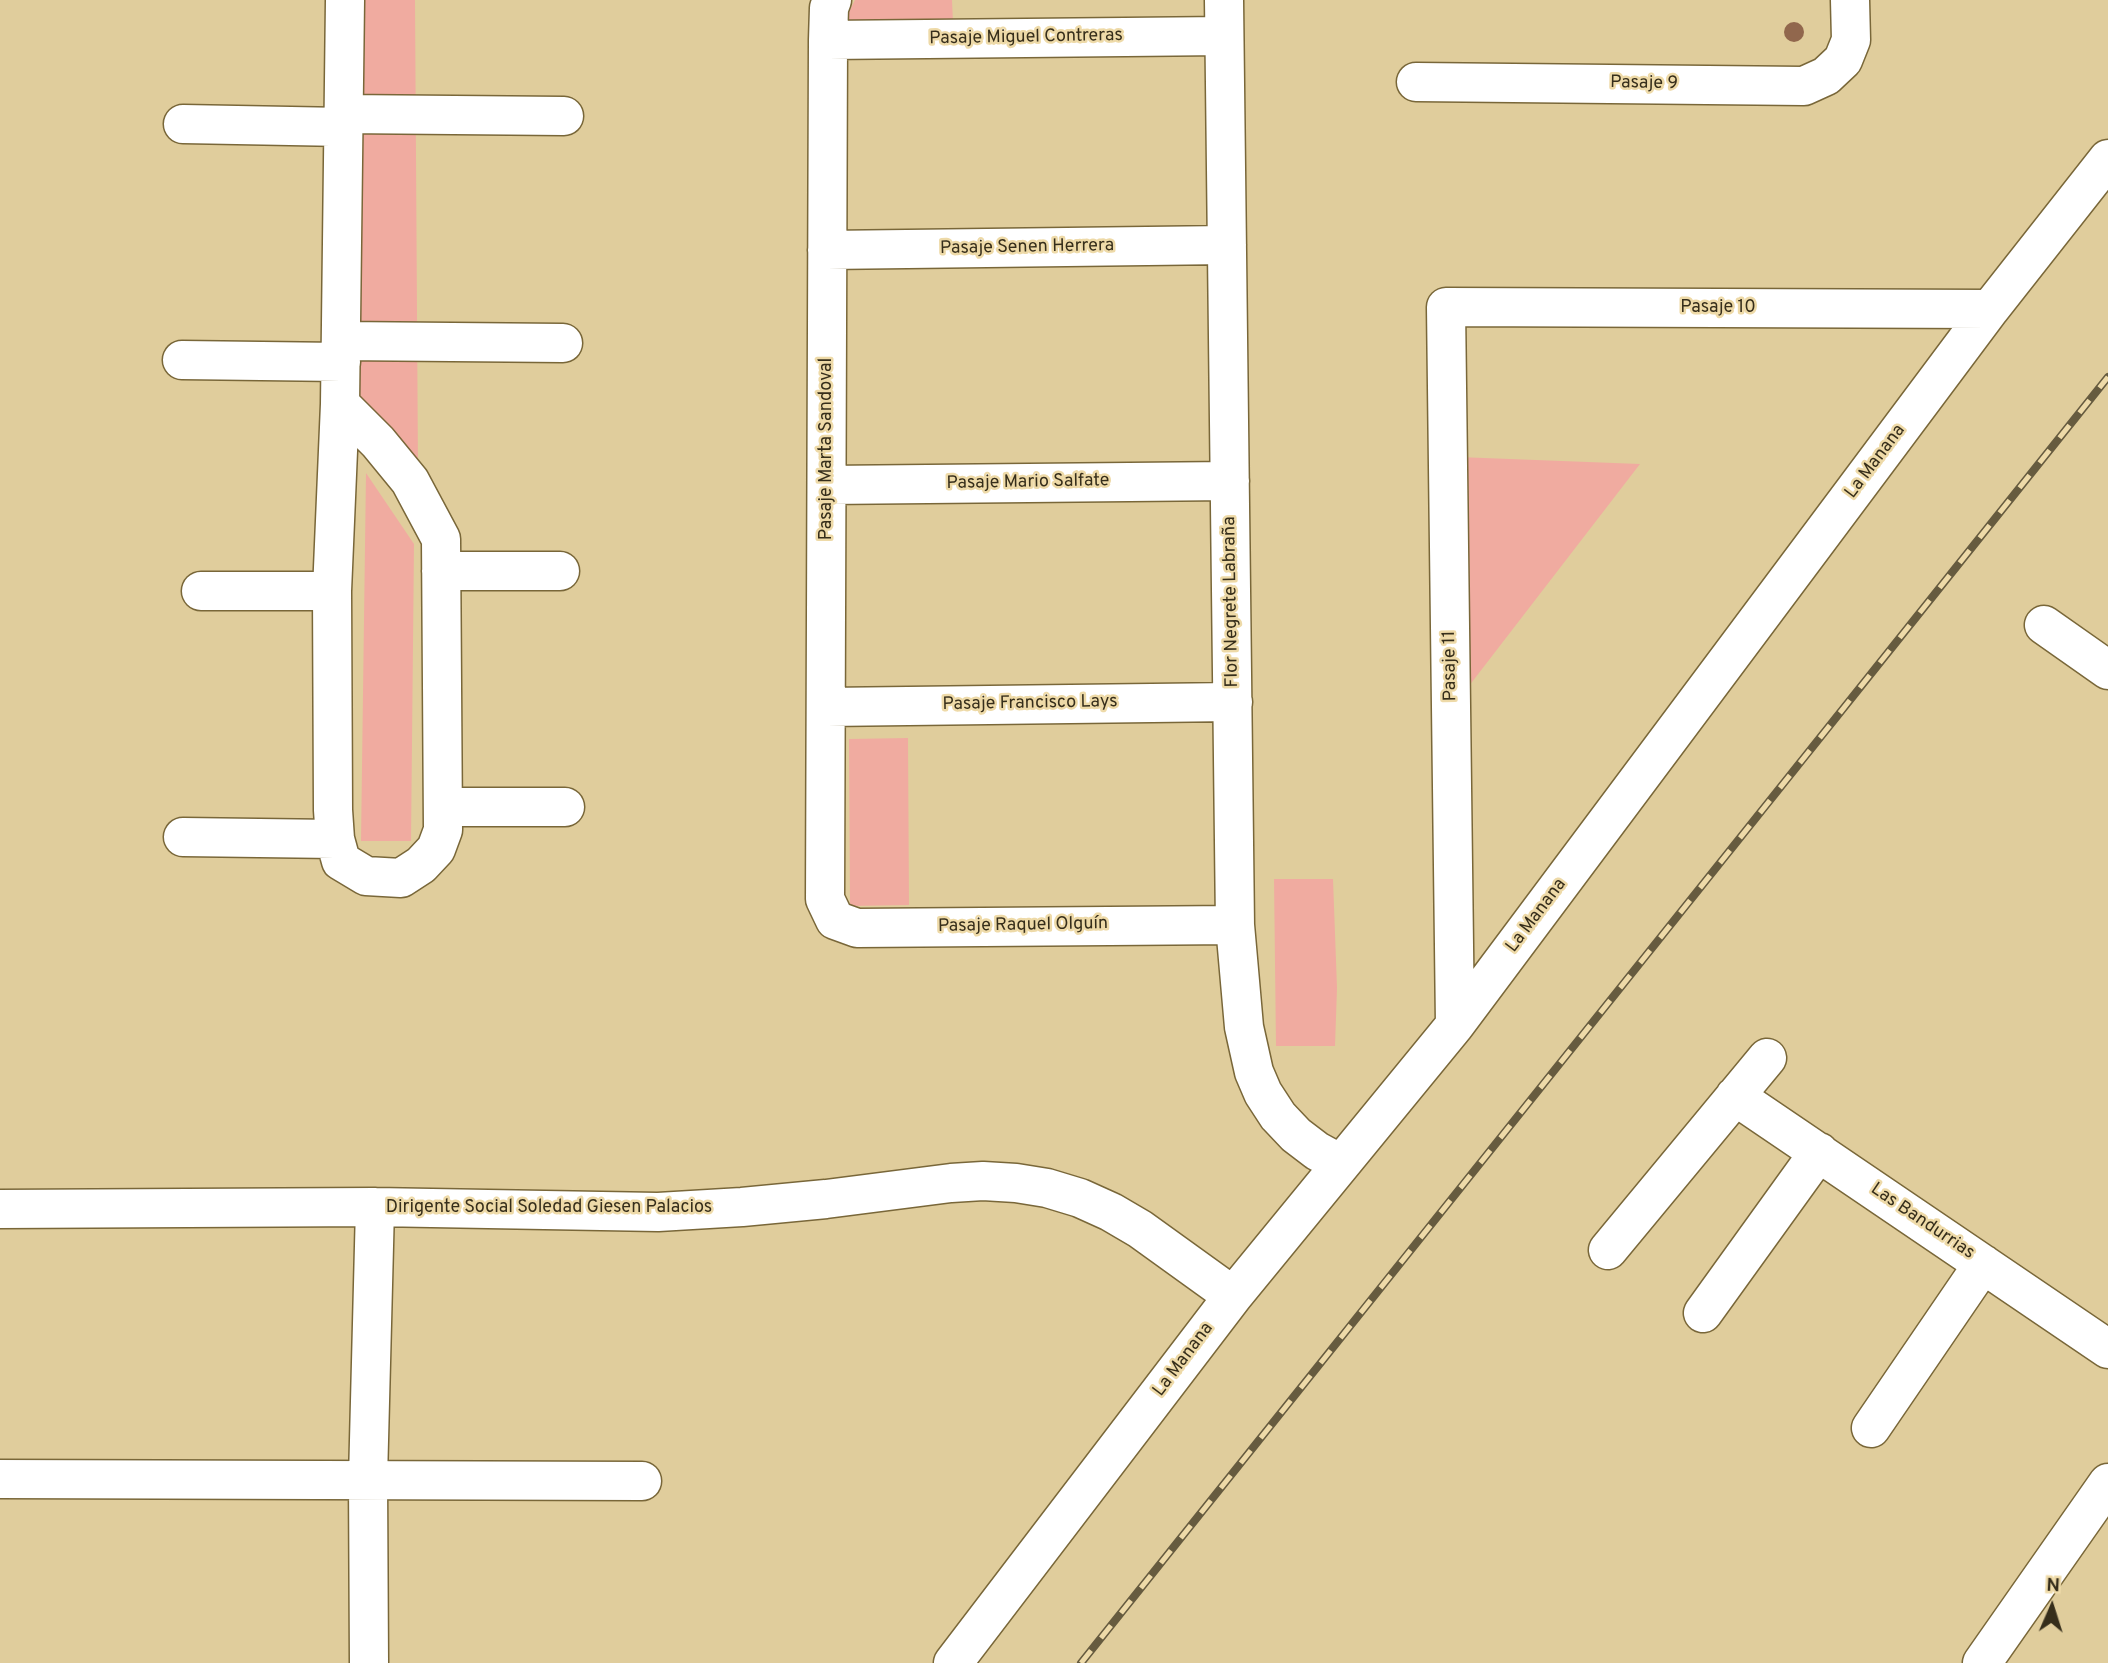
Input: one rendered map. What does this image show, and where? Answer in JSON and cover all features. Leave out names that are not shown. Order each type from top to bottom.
[{"type":"street","points":[[341,404],[378,442],[410,481],[441,539],[443,830],[436,849],[421,865],[401,878],[366,876],[341,861],[335,839],[333,810],[332,591],[341,404],[345,0]]},
{"type":"street","name":"Pasaje Marta Sandoval","points":[[825,899],[828,40],[832,0]]},
{"type":"street","name":"Pasaje 9","points":[[1416,82],[1804,86],[1826,76],[1843,61],[1850,40],[1850,0]]},
{"type":"street","name":"Pasaje Miguel Contreras","points":[[828,40],[1224,18]]},
{"type":"street","name":"Flor Negrete Labraña","points":[[1224,18],[1236,925],[1244,1027],[1254,1072],[1263,1093],[1287,1125],[1317,1152],[1341,1164]]},
{"type":"street","points":[[183,124],[564,116]]},
{"type":"street","name":"La Manana","points":[[953,1663],[1233,1296],[1455,1025],[1990,309],[2108,159]]},
{"type":"street","name":"Pasaje Senen Herrera","points":[[827,250],[1227,245]]},
{"type":"street","name":"Pasaje 10","points":[[1446,307],[1990,309]]},
{"type":"street","name":"Pasaje 11","points":[[1446,307],[1455,1025]]},
{"type":"street","points":[[183,360],[563,344]]},
{"type":"street","name":"Pasaje Mario Salfate","points":[[827,485],[1230,481]]},
{"type":"street","points":[[441,571],[560,571]]},
{"type":"street","points":[[201,592],[332,591]]},
{"type":"street","points":[[2045,625],[2108,670]]},
{"type":"street","name":"Pasaje Francisco Lays","points":[[827,707],[1233,702]]},
{"type":"street","points":[[443,807],[565,807]]},
{"type":"street","points":[[183,837],[335,839]]},
{"type":"street","name":"Pasaje Raquel Olguín","points":[[825,899],[835,920],[857,928],[1236,925]]},
{"type":"street","points":[[1608,1250],[1767,1058]]},
{"type":"street","name":"Las Bandurrias","points":[[1735,1096],[2108,1349]]},
{"type":"street","points":[[1703,1312],[1819,1152]]},
{"type":"street","name":"Dirigente Social Soledad Giesen Palacios","points":[[0,1209],[375,1207],[658,1212],[754,1206],[951,1183],[1016,1183],[1047,1188],[1080,1198],[1111,1212],[1233,1296]]},
{"type":"street","points":[[369,1663],[368,1479],[375,1207]]},
{"type":"street","points":[[1871,1428],[1983,1264]]},
{"type":"street","points":[[0,1479],[642,1481]]},
{"type":"street","points":[[1982,1663],[2108,1483]]},
{"type":"shaded area","points":[[349,0],[415,0],[418,470],[360,410]]},
{"type":"shaded area","points":[[855,0],[952,0],[953,23],[842,26]]},
{"type":"shaded area","points":[[1458,457],[1640,464],[1462,695]]},
{"type":"shaded area","points":[[366,473],[414,544],[411,841],[361,841]]},
{"type":"shaded area","points":[[908,738],[909,905],[850,906],[849,739]]},
{"type":"shaded area","points":[[1274,879],[1333,879],[1337,988],[1335,1046],[1276,1046]]},
{"type":"railway","points":[[1081,1663],[2108,377]]}]
